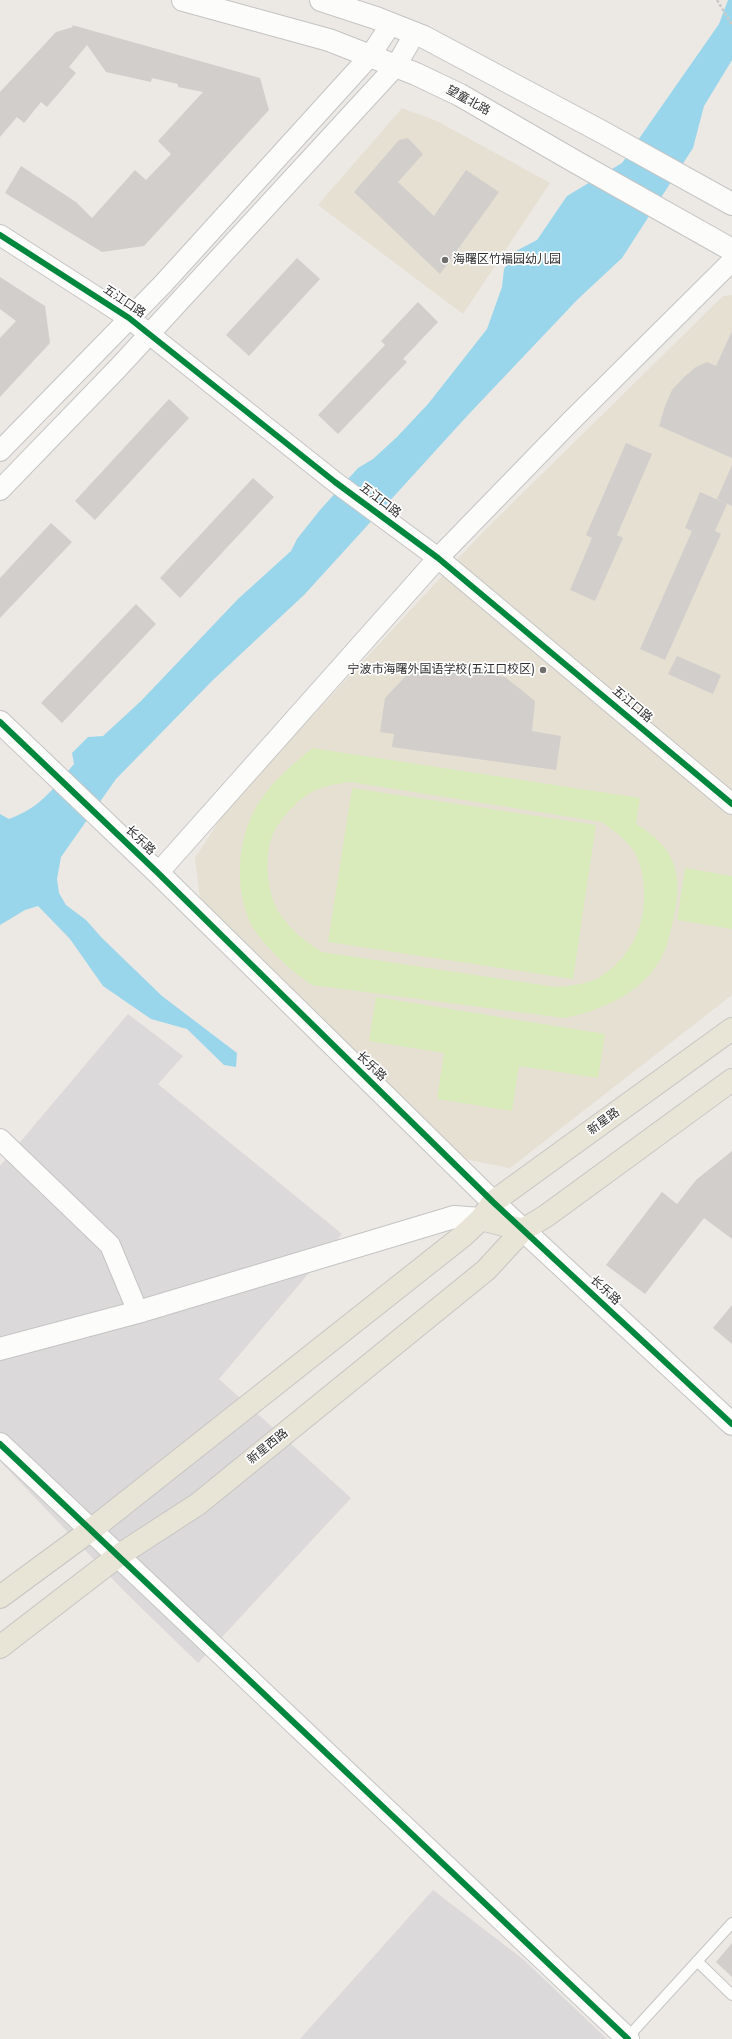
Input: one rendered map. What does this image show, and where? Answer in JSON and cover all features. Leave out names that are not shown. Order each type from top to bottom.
[{"type":"main road","name":"新星路","points":[[487,1211],[732,1029]]},
{"type":"main road","name":"新星西路","points":[[0,1647],[118,1556],[210,1494],[486,1270],[523,1230],[546,1216],[732,1080]]},
{"type":"main road","points":[[0,1597],[91,1530],[464,1235],[487,1211]]},
{"type":"street","name":"望童北路","points":[[183,0],[328,40],[396,66],[460,96],[574,162],[732,250]]},
{"type":"street","points":[[321,0],[415,33],[604,133],[732,204]]},
{"type":"street","points":[[0,451],[163,284],[370,56],[391,24]]},
{"type":"street","points":[[0,490],[150,334],[396,66],[415,33]]},
{"type":"street","name":"五江口路","points":[[0,235],[129,318],[150,334],[335,482],[438,558],[732,804]]},
{"type":"street","points":[[158,873],[438,558],[576,416],[732,261]]},
{"type":"street","name":"长乐路","points":[[0,722],[158,873],[487,1211],[523,1230],[732,1424]]},
{"type":"street","points":[[0,1139],[110,1245],[138,1312]]},
{"type":"street","points":[[0,1349],[138,1312],[454,1217],[487,1211]]},
{"type":"street","points":[[0,1444],[627,2038]]},
{"type":"lane","points":[[627,2038],[732,1923]]},
{"type":"lane","points":[[697,1961],[732,1994]]},
{"type":"path","points":[[717,0],[732,24]]},
{"type":"shaded area","name":"海曙区竹福园幼儿园","points":[[402,108],[437,121],[550,183],[463,314],[318,205]]},
{"type":"shaded area","name":"宁波市海曙外国语学校(五江口校区)","points":[[732,295],[732,995],[510,1168],[464,1159],[200,899],[195,858],[228,807],[481,534],[723,296]]},
{"type":"shaded area","points":[[128,1014],[183,1056],[158,1084],[342,1234],[219,1379],[351,1498],[198,1663],[124,1591],[0,1461],[0,1166]]},
{"type":"shaded area","points":[[433,1890],[524,1960],[607,2039],[300,2039]]},
{"type":"green space","points":[[312,748],[640,798],[636,824],[661,844],[675,867],[677,880],[676,909],[668,941],[660,961],[648,976],[628,994],[590,1011],[564,1018],[312,985],[277,956],[259,937],[253,928],[244,905],[240,872],[244,839],[248,823],[255,809],[264,795],[286,770]],"holes":[[[351,782],[602,822],[616,832],[635,853],[639,861],[644,884],[644,902],[639,927],[628,950],[611,969],[600,977],[579,984],[556,987],[322,952],[299,936],[289,926],[280,914],[272,897],[268,876],[268,855],[272,837],[282,819],[297,803],[307,795],[323,787]]]},
{"type":"green space","points":[[352,788],[596,825],[573,979],[328,942]]},
{"type":"green space","points":[[685,868],[732,876],[732,929],[677,920]]},
{"type":"green space","points":[[376,997],[605,1034],[598,1078],[519,1066],[512,1111],[437,1099],[444,1053],[369,1041]]},
{"type":"water","points":[[728,0],[732,0],[732,60],[704,106],[693,148],[622,258],[577,300],[468,415],[304,595],[213,680],[116,779],[61,857],[57,879],[59,893],[66,905],[86,920],[102,938],[162,996],[237,1053],[236,1067],[224,1065],[187,1029],[151,1019],[103,986],[70,939],[38,906],[25,910],[0,925],[0,814],[9,819],[30,809],[45,797],[74,764],[72,753],[88,737],[103,736],[141,701],[238,599],[291,551],[297,539],[320,510],[358,468],[373,459],[397,437],[428,404],[487,329],[502,287],[504,269],[516,251],[537,240],[567,196],[622,163],[719,24]]},
{"type":"building","points":[[72,25],[260,78],[269,110],[144,246],[102,252],[5,193],[21,166],[76,202],[92,218],[135,170],[146,180],[171,154],[158,141],[203,92],[178,87],[178,84],[152,78],[151,82],[106,72],[87,45],[69,67],[76,73],[47,107],[41,102],[24,123],[17,117],[0,137],[0,92],[56,32],[73,27]]},
{"type":"building","points":[[408,138],[423,154],[398,182],[434,216],[466,170],[499,192],[440,274],[354,192],[399,140]]},
{"type":"building","points":[[297,258],[320,279],[249,356],[226,335]]},
{"type":"building","points":[[0,277],[45,306],[50,343],[0,397],[0,338],[16,321],[0,309]]},
{"type":"building","points":[[418,302],[438,322],[403,359],[407,362],[338,434],[318,415],[385,345],[381,341]]},
{"type":"building","points":[[732,331],[732,458],[659,426],[672,390],[696,367],[707,362],[716,366]]},
{"type":"building","points":[[169,399],[189,418],[95,520],[75,501]]},
{"type":"building","points":[[626,443],[652,454],[617,535],[623,538],[595,601],[570,590],[592,538],[586,535]]},
{"type":"building","points":[[732,465],[732,506],[717,499]]},
{"type":"building","points":[[253,478],[274,497],[180,598],[160,578]]},
{"type":"building","points":[[700,492],[727,504],[715,531],[721,534],[665,660],[640,649],[692,531],[685,528]]},
{"type":"building","points":[[51,523],[72,542],[0,618],[0,578]]},
{"type":"building","points":[[136,604],[156,624],[62,723],[41,703]]},
{"type":"building","points":[[677,656],[721,675],[713,694],[668,674]]},
{"type":"building","points":[[417,664],[505,677],[535,701],[532,731],[561,736],[556,770],[392,747],[394,734],[380,732],[385,698]]},
{"type":"building","points":[[732,1151],[732,1239],[704,1218],[645,1294],[606,1265],[662,1192],[677,1204],[696,1180]]},
{"type":"building","points":[[732,1305],[732,1344],[713,1328]]},
{"type":"building","points":[[732,1943],[732,1977],[716,1962]]},
{"type":"cycle path","points":[[0,235],[129,318],[335,482],[438,558],[732,804]]},
{"type":"cycle path","points":[[0,722],[158,873],[493,1202],[732,1424]]},
{"type":"cycle path","points":[[0,1444],[628,2039]]},
{"type":"place","name":"海曙区竹福园幼儿园","points":[[445,260]]},
{"type":"place","name":"宁波市海曙外国语学校(五江口校区)","points":[[543,670]]}]
